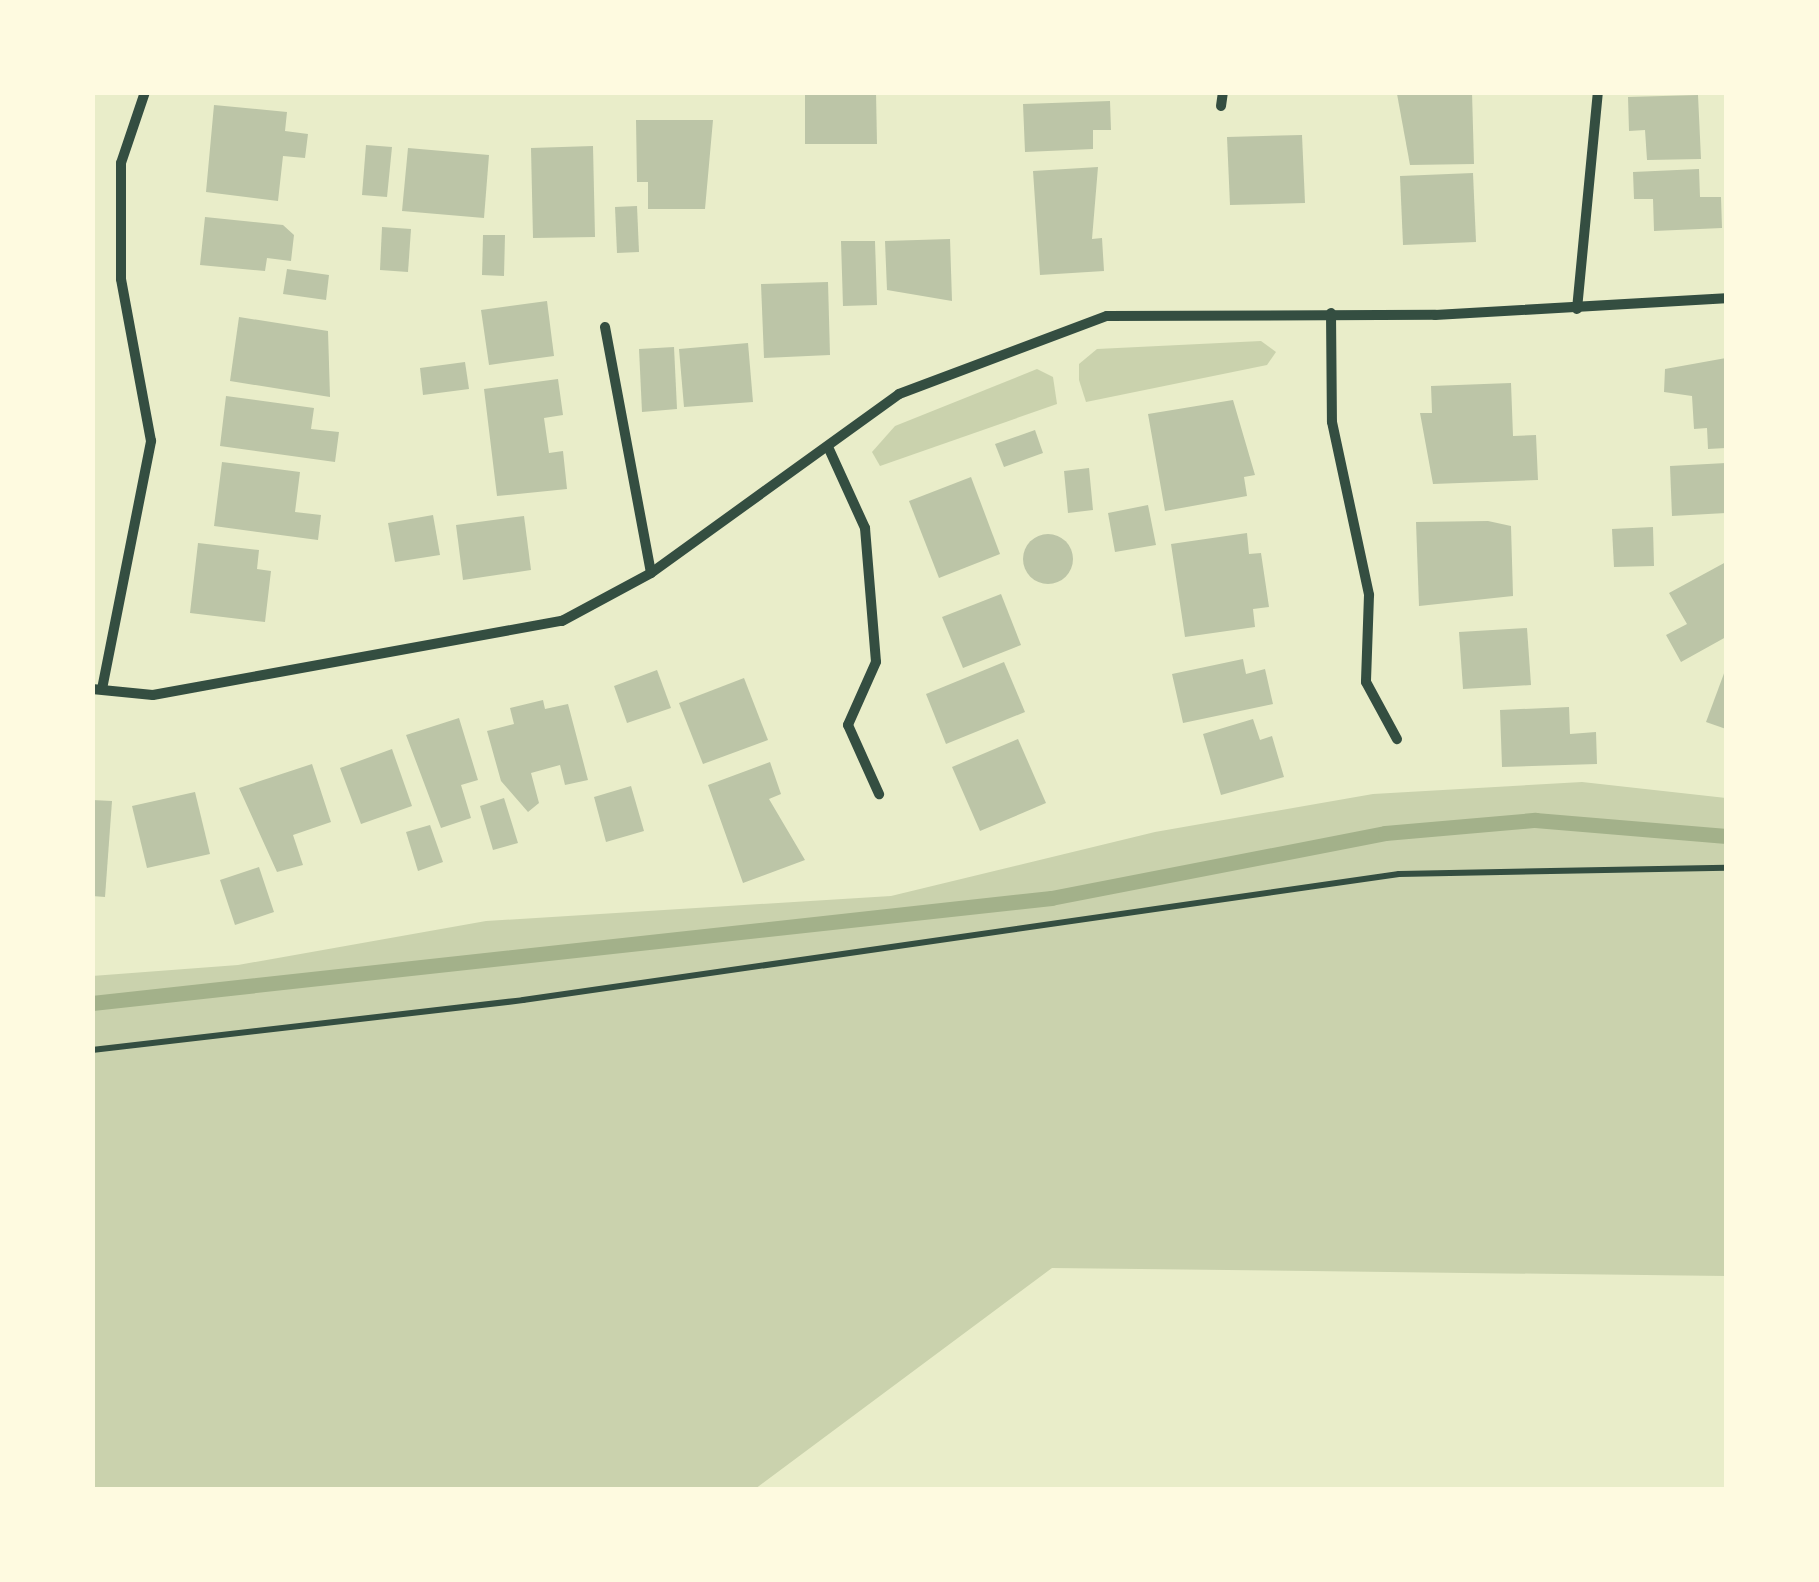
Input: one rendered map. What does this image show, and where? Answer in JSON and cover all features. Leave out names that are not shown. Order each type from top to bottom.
[{"type":"street","points":[[145,92],[121,163],[121,279],[151,440],[97,689],[153,695],[562,622],[651,573],[899,394],[1107,316],[1577,309],[1726,298]]},
{"type":"street","points":[[1221,106],[1223,92]]},
{"type":"street","points":[[1577,309],[1598,92]]},
{"type":"street","points":[[1331,313],[1332,422],[1368,594],[1366,682],[1397,739]]},
{"type":"street","points":[[604,326],[651,573]]},
{"type":"street","points":[[829,448],[865,528],[876,662],[848,725],[880,794]]},
{"type":"path","points":[[92,1050],[523,1000],[1399,874],[1726,868]]},
{"type":"green space","points":[[1261,341],[1276,352],[1267,365],[1086,402],[1079,380],[1079,364],[1097,349]]},
{"type":"green space","points":[[1037,369],[1053,377],[1057,404],[880,466],[872,452],[895,426]]},
{"type":"green space","points":[[1582,782],[1726,798],[1726,1276],[1052,1268],[755,1489],[93,1489],[92,976],[238,965],[486,921],[891,896],[1155,832],[1373,794]]},
{"type":"building","points":[[805,92],[876,92],[877,144],[805,144]]},
{"type":"building","points":[[1472,92],[1474,164],[1410,165],[1397,94]]},
{"type":"building","points":[[1698,95],[1701,159],[1647,160],[1645,130],[1629,131],[1628,97]]},
{"type":"building","points":[[1110,101],[1111,130],[1093,130],[1093,149],[1025,152],[1023,104]]},
{"type":"building","points":[[214,105],[287,112],[285,131],[308,134],[305,158],[283,156],[278,201],[206,192]]},
{"type":"building","points":[[636,120],[713,120],[705,209],[648,209],[648,182],[637,182]]},
{"type":"building","points":[[1302,135],[1305,203],[1230,205],[1227,137]]},
{"type":"building","points":[[366,145],[392,147],[387,197],[362,195]]},
{"type":"building","points":[[593,146],[595,237],[533,238],[531,148]]},
{"type":"building","points":[[408,148],[489,155],[484,218],[402,211]]},
{"type":"building","points":[[1098,167],[1092,239],[1102,238],[1104,271],[1040,275],[1033,171]]},
{"type":"building","points":[[1699,169],[1700,197],[1721,197],[1722,228],[1654,231],[1653,199],[1634,199],[1633,172]]},
{"type":"building","points":[[1473,173],[1476,242],[1403,245],[1400,176]]},
{"type":"building","points":[[637,206],[639,252],[617,253],[615,207]]},
{"type":"building","points":[[205,217],[283,225],[294,235],[291,261],[267,258],[265,271],[200,265]]},
{"type":"building","points":[[382,227],[411,229],[408,272],[380,270]]},
{"type":"building","points":[[483,235],[505,235],[504,276],[482,275]]},
{"type":"building","points":[[950,239],[952,301],[887,290],[885,241]]},
{"type":"building","points":[[841,241],[875,241],[877,305],[843,306]]},
{"type":"building","points":[[287,269],[329,275],[326,300],[283,294]]},
{"type":"building","points":[[828,282],[830,355],[764,358],[761,284]]},
{"type":"building","points":[[547,301],[554,356],[489,365],[481,310]]},
{"type":"building","points":[[239,317],[328,331],[330,397],[230,381]]},
{"type":"building","points":[[748,343],[753,402],[684,407],[679,349]]},
{"type":"building","points":[[674,347],[677,409],[642,412],[639,349]]},
{"type":"building","points":[[1726,358],[1726,448],[1708,449],[1707,428],[1694,429],[1692,396],[1664,392],[1665,369]]},
{"type":"building","points":[[465,362],[469,389],[423,395],[420,368]]},
{"type":"building","points":[[558,379],[563,415],[544,418],[549,453],[563,451],[567,489],[497,496],[484,389]]},
{"type":"building","points":[[1511,383],[1513,436],[1536,435],[1538,480],[1433,484],[1420,413],[1432,413],[1431,386]]},
{"type":"building","points":[[226,396],[314,408],[311,429],[339,432],[335,462],[220,446]]},
{"type":"building","points":[[1233,400],[1255,475],[1244,477],[1247,496],[1165,511],[1148,414]]},
{"type":"building","points":[[1035,430],[1043,453],[1004,467],[995,444]]},
{"type":"building","points":[[222,462],[300,472],[295,512],[321,515],[318,540],[214,526]]},
{"type":"building","points":[[1726,463],[1726,513],[1672,516],[1670,466]]},
{"type":"building","points":[[1089,468],[1093,510],[1068,513],[1064,471]]},
{"type":"building","points":[[971,477],[1000,554],[939,578],[909,501]]},
{"type":"building","points":[[1148,505],[1156,545],[1115,552],[1108,513]]},
{"type":"building","points":[[433,515],[440,555],[395,562],[388,523]]},
{"type":"building","points":[[524,516],[531,570],[463,580],[456,525]]},
{"type":"building","points":[[1488,521],[1511,526],[1513,596],[1419,606],[1416,522]]},
{"type":"building","points":[[1653,527],[1654,566],[1614,567],[1612,529]]},
{"type":"building","points":[[1247,533],[1249,554],[1261,553],[1269,607],[1253,609],[1255,627],[1185,637],[1171,544]]},
{"type":"building","points":[[1048,534],[1066,541],[1073,559],[1066,577],[1048,584],[1030,577],[1023,559],[1030,541]]},
{"type":"building","points":[[198,543],[259,550],[257,569],[271,571],[265,622],[190,613]]},
{"type":"building","points":[[1726,562],[1726,637],[1681,662],[1666,635],[1687,624],[1669,593]]},
{"type":"building","points":[[1001,594],[1021,645],[963,668],[942,617]]},
{"type":"building","points":[[1527,628],[1531,685],[1463,689],[1459,632]]},
{"type":"building","points":[[1243,659],[1246,674],[1265,669],[1273,704],[1183,723],[1172,674]]},
{"type":"building","points":[[1004,662],[1025,712],[946,744],[926,694]]},
{"type":"building","points":[[1726,668],[1726,729],[1706,722]]},
{"type":"building","points":[[657,670],[671,708],[627,723],[614,686]]},
{"type":"building","points":[[744,678],[768,740],[703,764],[679,703]]},
{"type":"building","points":[[543,700],[545,709],[568,704],[588,780],[565,785],[560,765],[531,773],[539,803],[528,812],[501,781],[487,731],[514,724],[510,708]]},
{"type":"building","points":[[1569,707],[1570,734],[1596,732],[1597,764],[1502,767],[1500,710]]},
{"type":"building","points":[[459,718],[478,780],[461,785],[471,818],[441,828],[406,735]]},
{"type":"building","points":[[1253,719],[1260,740],[1272,736],[1284,777],[1221,795],[1203,734]]},
{"type":"building","points":[[1018,739],[1046,803],[980,831],[952,767]]},
{"type":"building","points":[[392,749],[412,806],[361,824],[340,768]]},
{"type":"building","points":[[770,762],[781,794],[769,799],[805,860],[743,883],[708,785]]},
{"type":"building","points":[[312,764],[331,822],[293,835],[303,865],[277,872],[239,788]]},
{"type":"building","points":[[631,786],[644,831],[606,842],[594,797]]},
{"type":"building","points":[[195,792],[210,854],[147,868],[132,806]]},
{"type":"building","points":[[504,798],[518,843],[493,850],[480,806]]},
{"type":"building","points":[[92,800],[112,801],[105,897],[92,896]]},
{"type":"building","points":[[430,825],[443,862],[418,871],[406,832]]},
{"type":"building","points":[[259,867],[274,912],[235,925],[220,880]]},
{"type":"waterway","points":[[92,1003],[1051,898],[1385,833],[1535,820],[1726,836]]}]
